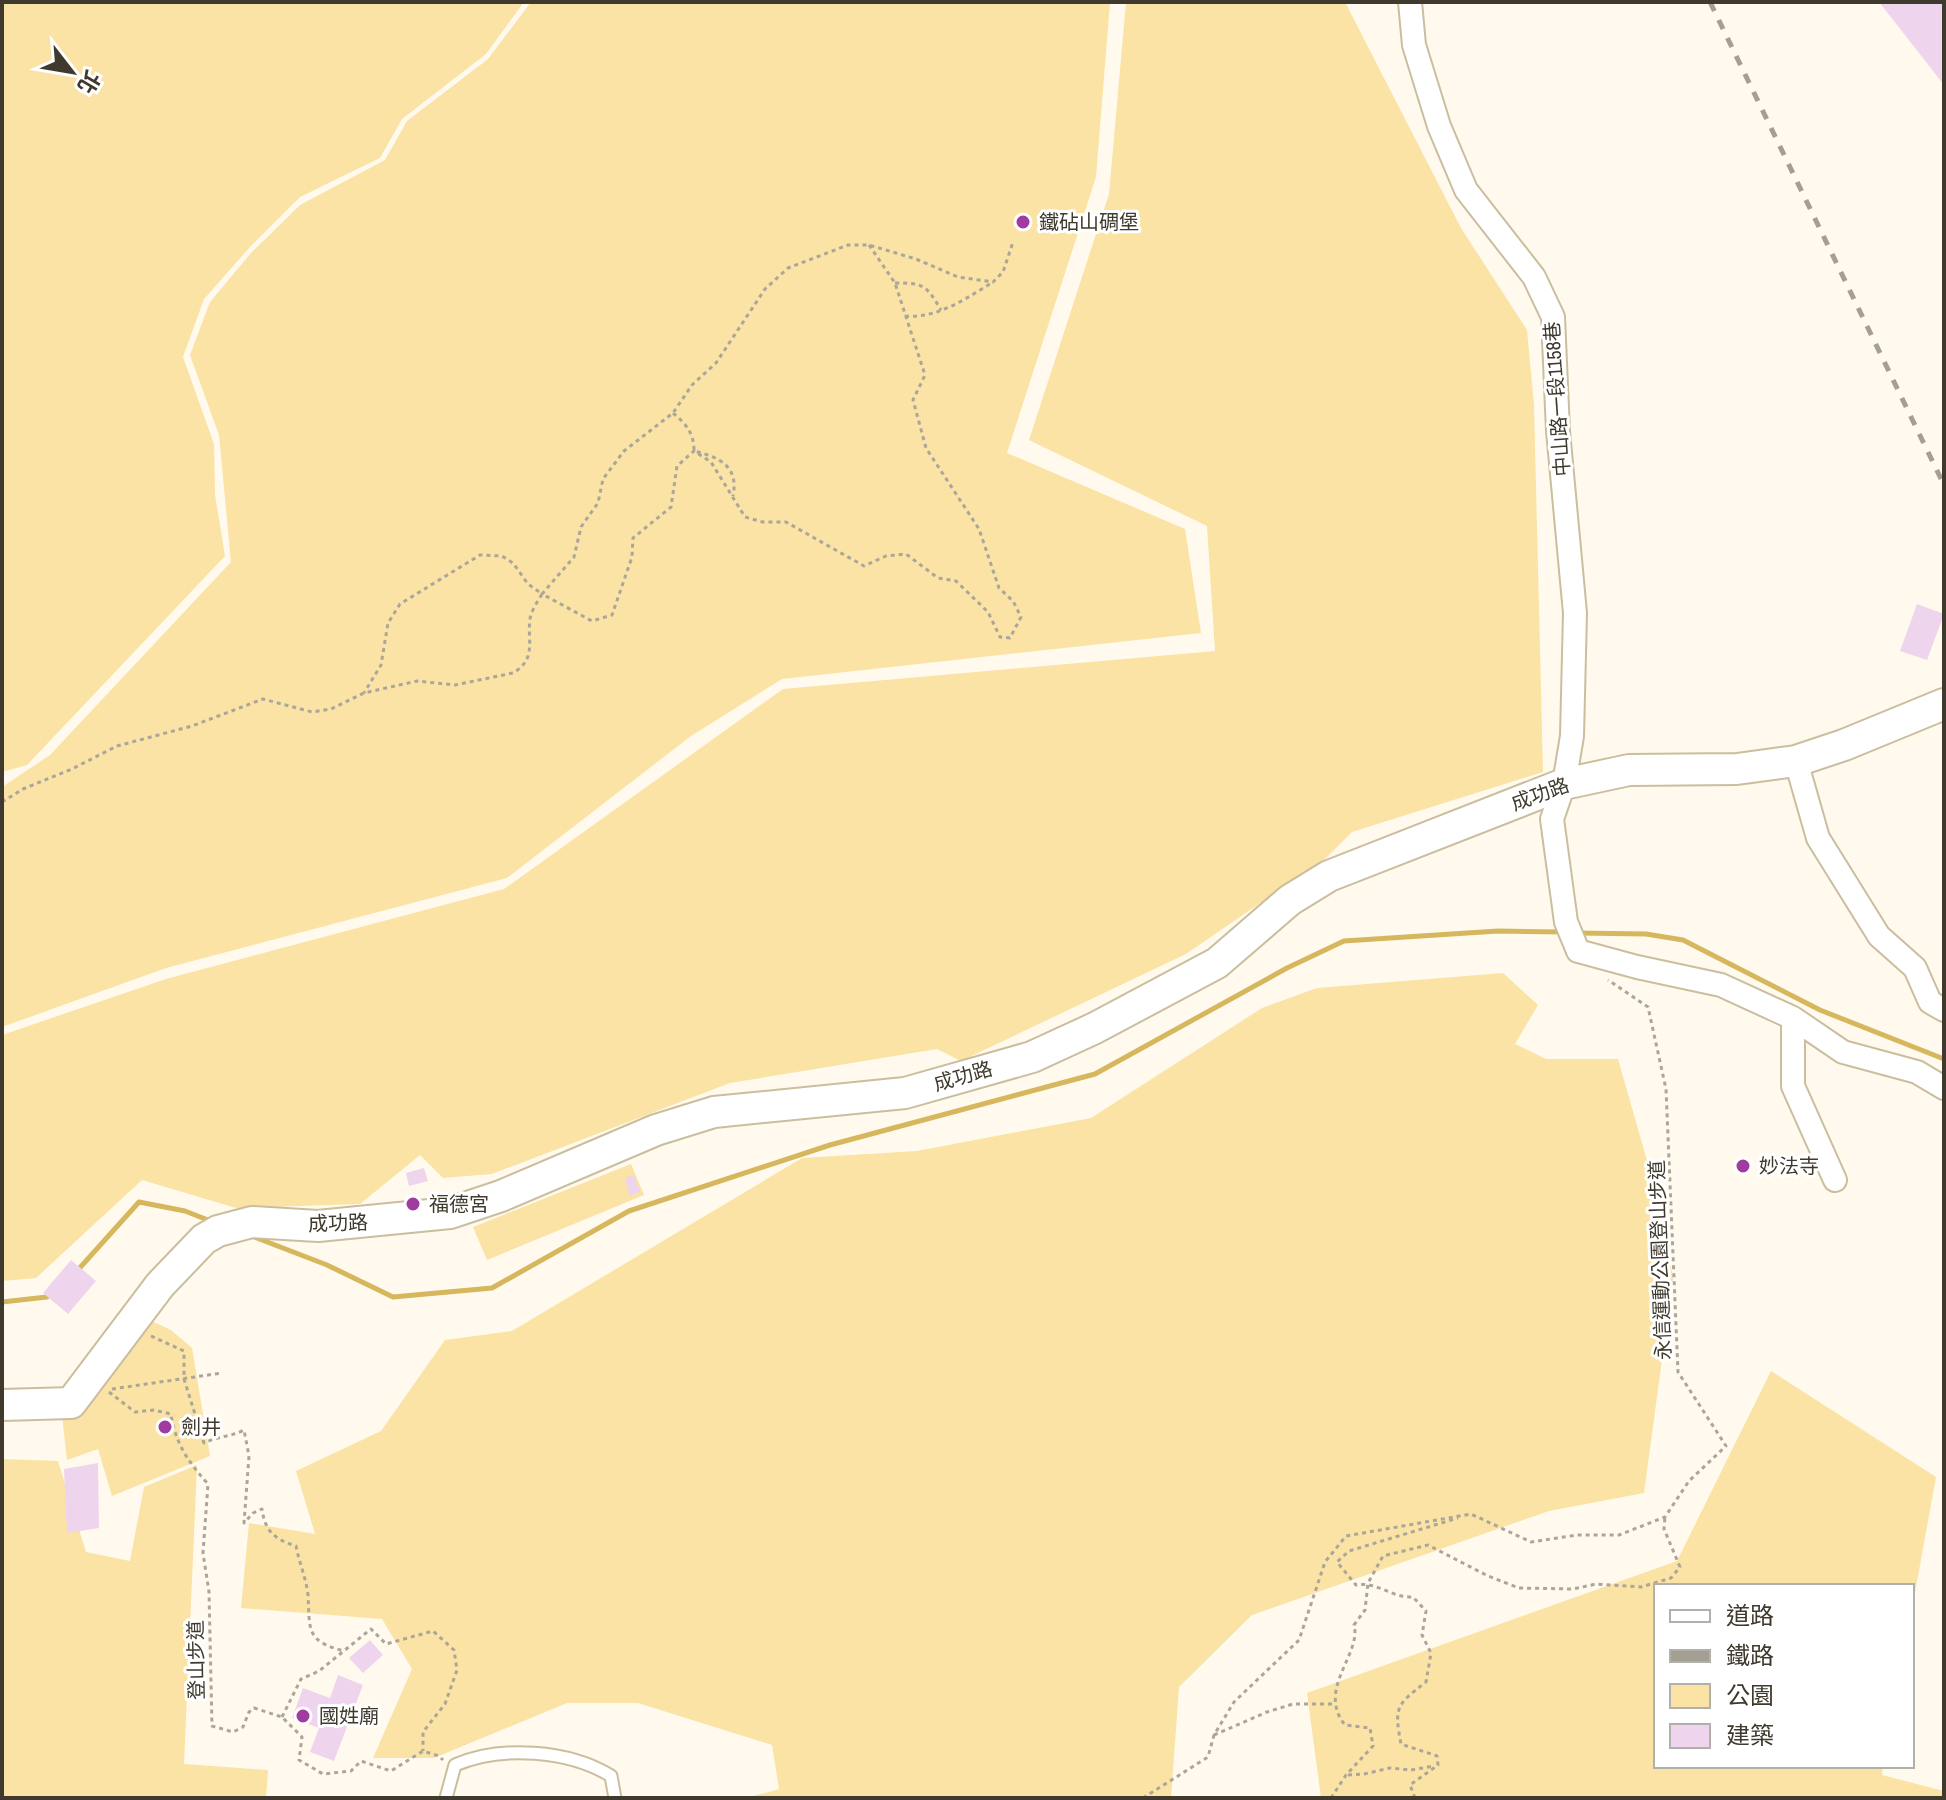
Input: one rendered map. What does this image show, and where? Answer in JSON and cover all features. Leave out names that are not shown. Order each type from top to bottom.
[{"type":"street","name":"中山路一段1158巷","points":[[1410,2],[1414,45],[1439,126],[1466,190],[1534,277],[1553,317],[1558,431],[1575,613],[1572,736],[1564,784],[1552,819],[1570,932],[1578,951],[1721,985],[1793,1018]]},
{"type":"street","name":"成功路","points":[[71,1403],[160,1285],[204,1239],[229,1228],[252,1222],[318,1226],[450,1213],[501,1196],[656,1130],[714,1112],[905,1093],[1032,1057],[1095,1028],[1217,963],[1290,900],[1329,876],[1564,784],[1629,770],[1737,769],[1796,761],[1944,704]]},
{"type":"street","points":[[1796,761],[1818,838],[1879,936],[1915,968],[1930,1002],[1944,1010]]},
{"type":"street","points":[[1793,1018],[1843,1052],[1917,1072],[1944,1088]]},
{"type":"street","points":[[1793,1018],[1793,1086],[1835,1180]]},
{"type":"street","points":[[2,1405],[71,1403],[109,1389]]},
{"type":"lane","points":[[446,1798],[455,1765],[471,1758],[502,1753],[572,1758],[611,1776],[615,1798]]},
{"type":"path","points":[[905,316],[919,317],[941,310],[993,282],[1003,272],[1013,242]]},
{"type":"path","points":[[2,802],[23,789],[117,746],[192,726],[263,699],[312,712],[331,709],[364,693],[417,681],[455,685],[513,673],[529,658],[530,617],[542,594],[574,557],[581,527],[598,503],[603,479],[624,451],[673,413],[692,385],[716,363],[765,289],[788,268],[848,245],[869,245],[916,259],[958,277],[993,282]]},
{"type":"path","points":[[694,451],[711,462],[745,517],[763,522],[786,522],[864,566],[886,556],[906,554],[938,578],[956,581],[988,612],[1000,637],[1010,638],[1021,617],[1013,601],[999,588],[979,529],[926,448],[913,400],[925,375],[895,283],[869,245]]},
{"type":"path","points":[[895,283],[919,283],[928,288],[941,310]]},
{"type":"path","points":[[364,693],[381,665],[388,623],[400,604],[480,555],[502,556],[513,563],[528,584],[592,621],[612,615],[632,557],[633,538],[671,507],[677,466],[694,451],[694,441],[687,425],[673,413]]},
{"type":"path","points":[[694,451],[716,456],[730,467],[735,486],[733,498]]},
{"type":"path","name":"永信運動公園登山步道","points":[[1604,978],[1648,1007],[1666,1089],[1678,1372],[1726,1446],[1689,1481],[1665,1517]]},
{"type":"path","points":[[129,1326],[184,1351],[184,1379],[204,1443],[244,1430],[249,1456],[244,1523],[262,1509],[270,1533],[296,1546],[306,1587],[310,1630],[319,1641],[344,1651]]},
{"type":"path","points":[[109,1389],[222,1373]]},
{"type":"path","name":"登山步道","points":[[109,1389],[135,1412],[154,1410],[171,1414],[173,1431],[189,1462],[208,1484],[203,1553],[209,1592],[212,1726],[233,1732],[243,1727],[254,1708],[282,1717]]},
{"type":"path","points":[[1438,1765],[1437,1756],[1401,1744],[1396,1715],[1405,1699],[1426,1682],[1431,1653],[1422,1635],[1426,1611],[1413,1597],[1399,1597],[1368,1583],[1356,1585],[1337,1562],[1349,1551],[1471,1514]]},
{"type":"path","points":[[1143,1798],[1208,1757],[1214,1735],[1234,1702],[1299,1640],[1325,1562],[1346,1536],[1471,1514],[1531,1542],[1577,1535],[1619,1535],[1665,1517],[1664,1529],[1680,1567],[1671,1578],[1641,1587],[1596,1584],[1573,1589],[1519,1588],[1428,1545],[1383,1556],[1368,1583],[1365,1610],[1354,1625],[1357,1636],[1339,1676],[1336,1704],[1338,1715],[1345,1725],[1370,1728],[1373,1746],[1346,1775],[1331,1798]]},
{"type":"path","points":[[423,1751],[423,1732],[445,1704],[457,1670],[454,1650],[433,1631],[386,1644],[371,1629],[319,1671],[301,1679],[282,1717],[302,1737],[299,1760],[323,1774],[351,1771],[361,1761],[391,1771],[423,1751],[439,1756],[452,1770]]},
{"type":"path","points":[[1214,1735],[1293,1704],[1336,1704]]},
{"type":"path","points":[[1346,1775],[1438,1765]]},
{"type":"path","points":[[1415,1798],[1410,1785],[1438,1765]]},
{"type":"green space","points":[[2,2],[524,2],[486,54],[402,119],[380,158],[300,197],[204,299],[183,357],[214,444],[215,495],[225,556],[27,765],[2,772]]},
{"type":"green space","points":[[531,2],[1110,2],[1096,177],[1007,453],[1185,529],[1201,633],[782,679],[691,736],[507,878],[166,968],[2,1027],[2,787],[50,755],[231,562],[219,435],[190,355],[210,302],[251,253],[300,205],[385,160],[407,121],[488,59]]},
{"type":"green space","points":[[1126,2],[1345,2],[1461,228],[1527,330],[1534,405],[1543,772],[1352,832],[1326,858],[1186,954],[961,1061],[937,1049],[730,1083],[492,1174],[443,1178],[420,1155],[360,1204],[236,1208],[142,1180],[36,1278],[2,1281],[2,1035],[166,979],[504,889],[783,689],[1215,651],[1207,526],[1029,440],[1109,194]]},
{"type":"green space","points":[[1503,973],[1538,1005],[1515,1044],[1546,1059],[1618,1059],[1658,1199],[1673,1278],[1644,1493],[1549,1511],[1252,1615],[1179,1687],[1171,1798],[746,1798],[779,1789],[772,1745],[638,1703],[567,1703],[434,1758],[373,1758],[412,1669],[382,1619],[241,1608],[249,1523],[315,1534],[296,1471],[381,1431],[445,1340],[512,1331],[802,1158],[917,1151],[1091,1118],[1262,1008],[1317,988]]},
{"type":"green space","points":[[631,1164],[644,1195],[487,1260],[473,1227]]},
{"type":"green space","name":"劍井","points":[[145,1318],[171,1330],[192,1348],[210,1456],[112,1496],[98,1449],[67,1460],[62,1416]]},
{"type":"green space","points":[[1771,1371],[1936,1477],[1914,1598],[1914,1584],[1654,1584],[1654,1768],[1883,1768],[1882,1775],[1944,1791],[1944,1798],[1321,1798],[1307,1693],[1677,1561]]},
{"type":"green space","points":[[2,1459],[58,1461],[86,1552],[130,1561],[144,1487],[197,1465],[184,1764],[268,1770],[266,1798],[2,1798]]},
{"type":"building","points":[[1879,2],[1944,2],[1944,85]]},
{"type":"building","points":[[1917,604],[1944,614],[1927,660],[1900,651]]},
{"type":"building","points":[[424,1168],[428,1181],[409,1186],[406,1173]]},
{"type":"building","points":[[634,1175],[640,1192],[630,1196],[625,1178]]},
{"type":"building","points":[[71,1260],[96,1281],[68,1314],[43,1293]]},
{"type":"building","points":[[98,1463],[99,1528],[67,1533],[64,1469]]},
{"type":"building","points":[[370,1640],[383,1655],[363,1673],[349,1658]]},
{"type":"building","points":[[338,1675],[363,1685],[334,1761],[310,1752],[319,1728],[292,1718],[303,1688],[330,1698]]},
{"type":"waterway","points":[[249,1235],[327,1265],[393,1297],[492,1288],[629,1211],[830,1145],[1095,1074],[1287,968],[1344,941],[1498,931],[1564,932]]},
{"type":"waterway","points":[[1578,933],[1646,934],[1683,940],[1820,1010],[1944,1059]]},
{"type":"waterway","points":[[77,1271],[139,1202],[185,1211],[213,1222]]},
{"type":"waterway","points":[[2,1302],[47,1297],[51,1293]]},
{"type":"railway","points":[[1710,2],[1944,485]]},
{"type":"place","name":"鐵砧山碉堡","points":[[1023,222]]},
{"type":"place","name":"妙法寺","points":[[1743,1166]]},
{"type":"place","name":"福德宮","points":[[413,1204]]},
{"type":"place","name":"劍井","points":[[165,1427]]},
{"type":"place","name":"國姓廟","points":[[303,1716]]}]
